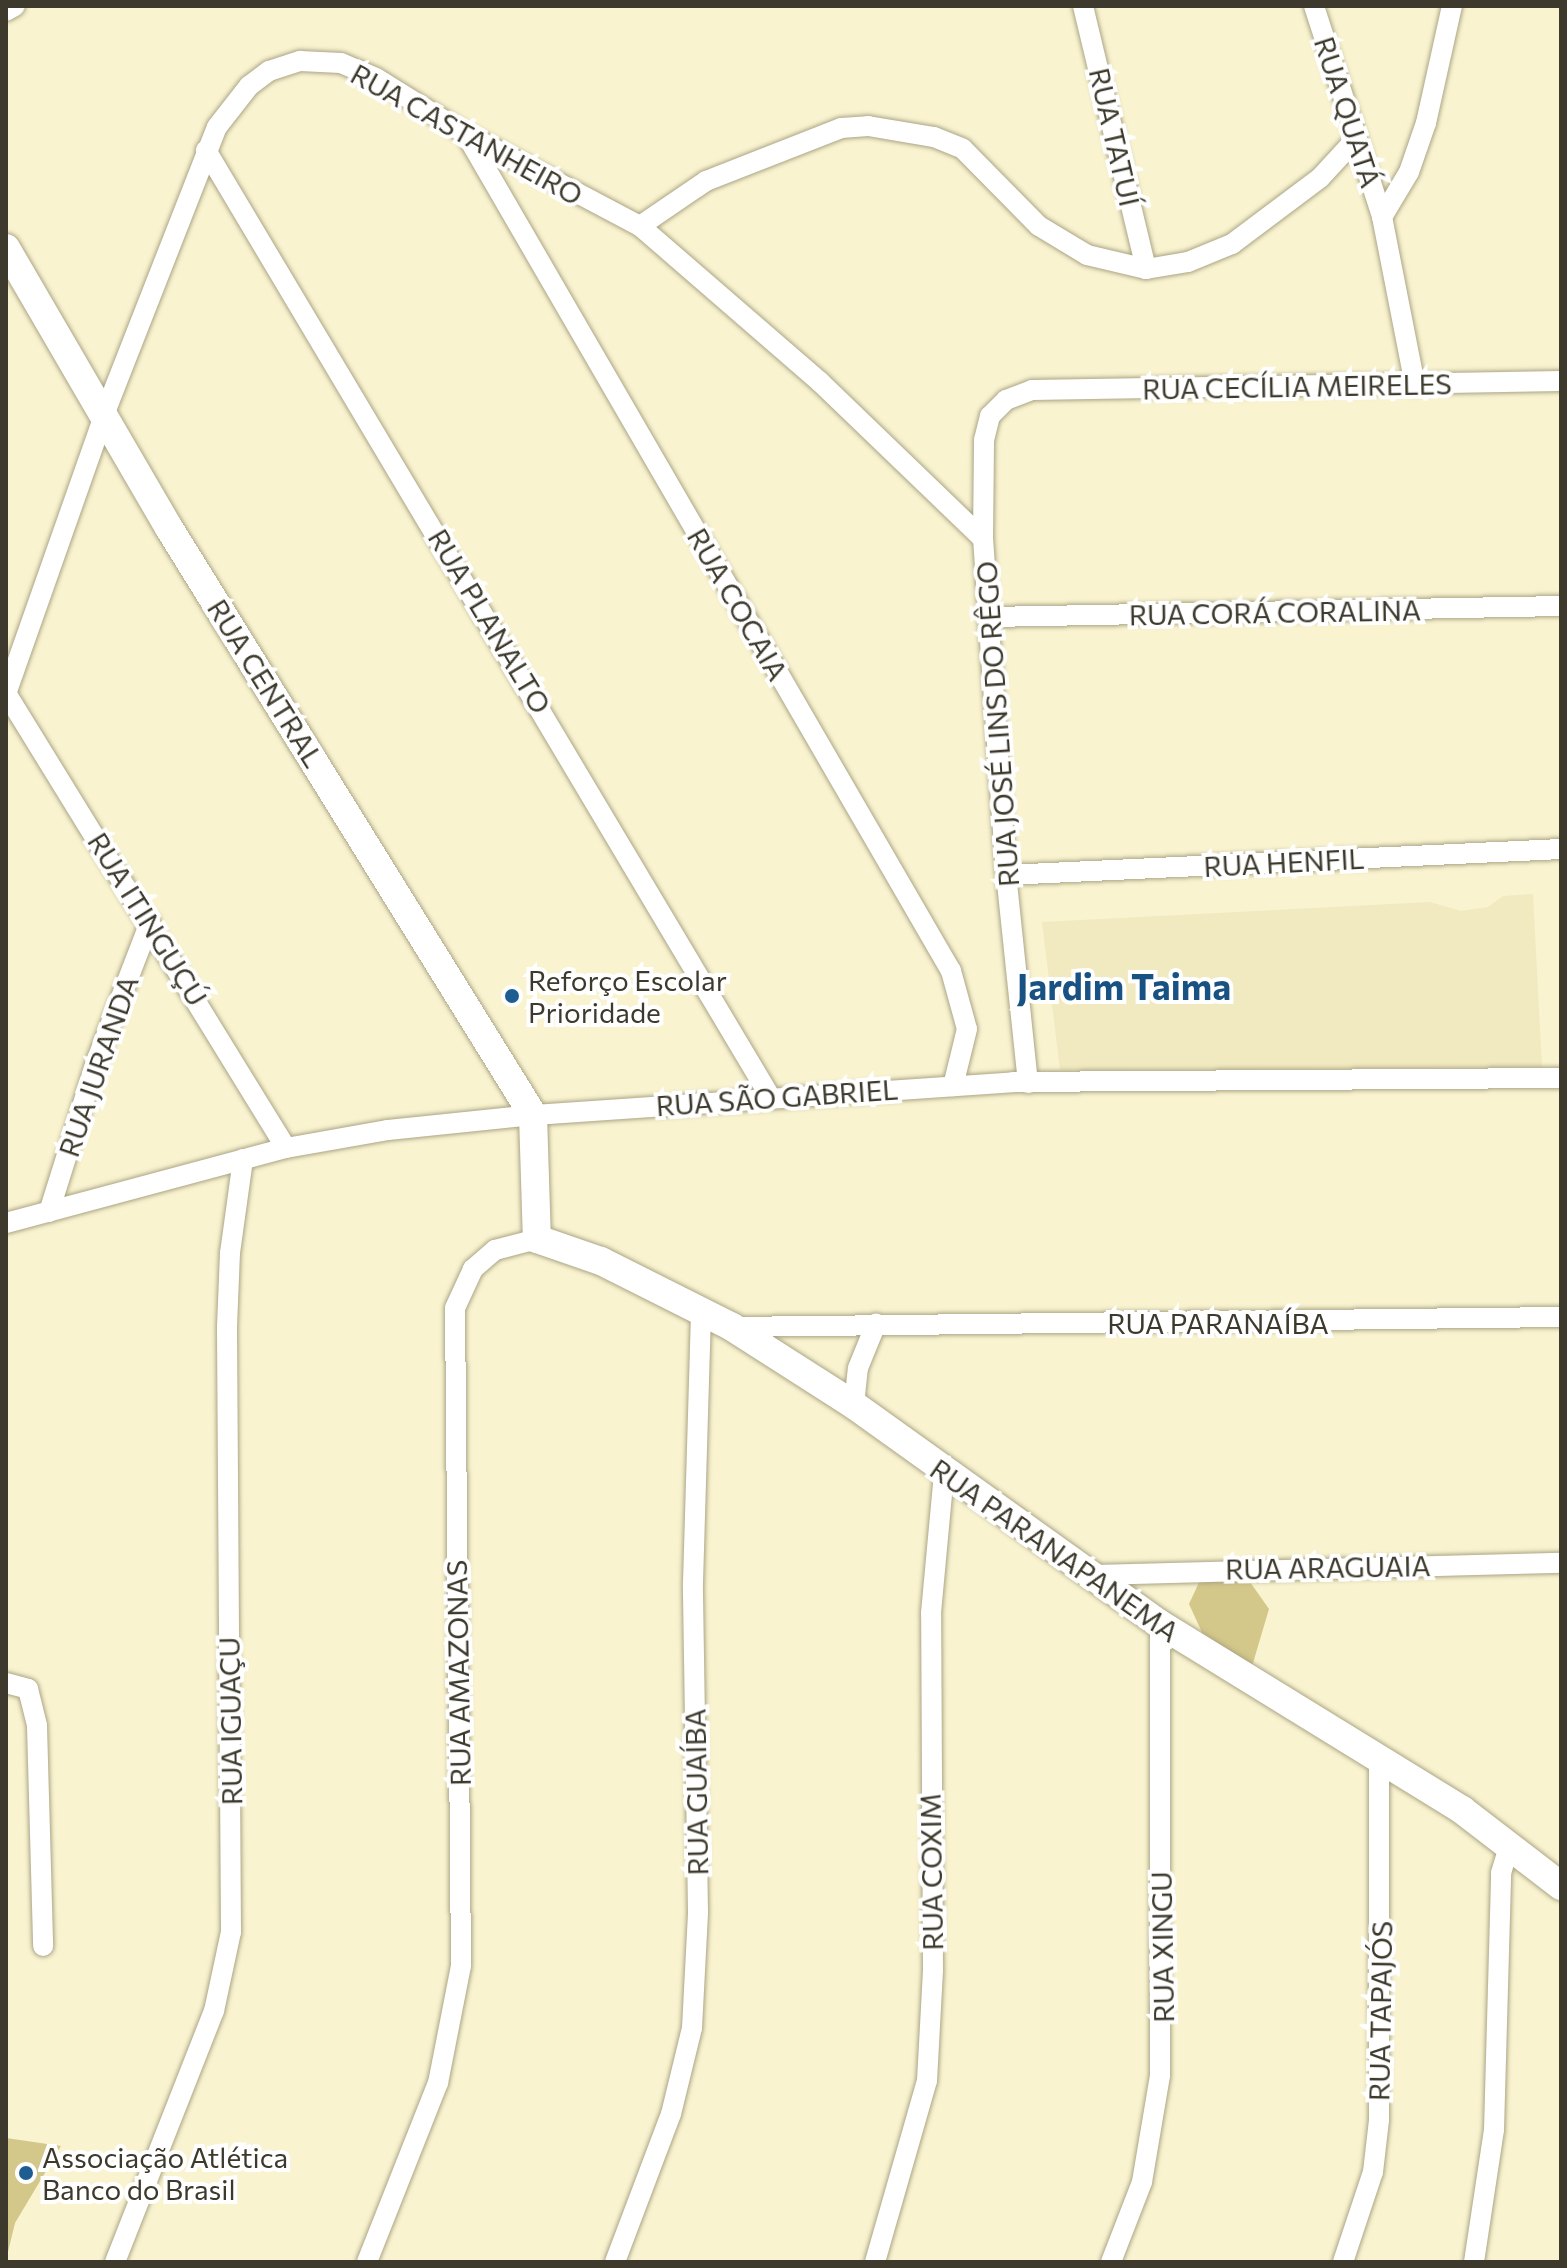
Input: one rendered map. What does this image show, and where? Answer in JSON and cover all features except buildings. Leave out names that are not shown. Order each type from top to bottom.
[{"type":"street","points":[[6,11],[15,6]]},
{"type":"street","name":"RUA TATUÍ","points":[[1083,6],[1146,269]]},
{"type":"street","name":"RUA QUATÁ","points":[[1314,6],[1354,141],[1382,217],[1415,385]]},
{"type":"street","points":[[1382,217],[1409,172],[1426,123],[1452,6]]},
{"type":"street","name":"RUA CASTANHEIRO","points":[[6,693],[104,415],[206,150],[230,107],[249,86],[269,71],[300,61],[341,63],[376,78],[466,134],[640,226],[820,382],[983,539]]},
{"type":"street","points":[[640,226],[706,181],[841,128],[868,126],[934,137],[963,149],[1039,226],[1087,255],[1146,269],[1188,262],[1232,244],[1320,178],[1354,141]]},
{"type":"street","name":"RUA COCAIA","points":[[466,134],[951,971],[967,1029],[953,1086]]},
{"type":"street","name":"RUA PLANALTO","points":[[206,150],[769,1095]]},
{"type":"street","name":"RUA CENTRAL","points":[[6,248],[104,415],[533,1115]]},
{"type":"street","name":"RUA CECÍLIA MEIRELES","points":[[1032,390],[1561,381]]},
{"type":"street","name":"RUA JOSÉ LINS DO RÊGO","points":[[1028,1083],[1006,875],[983,539],[984,440],[990,416],[1006,400],[1032,390]]},
{"type":"street","name":"RUA CORÁ CORALINA","points":[[989,617],[1561,606]]},
{"type":"street","name":"RUA ITINGUÇÚ","points":[[6,693],[150,922],[286,1148]]},
{"type":"street","name":"RUA HENFIL","points":[[1006,875],[1561,849]]},
{"type":"street","name":"RUA JURANDA","points":[[49,1212],[96,1062],[150,922]]},
{"type":"street","name":"RUA SÃO GABRIEL","points":[[6,1223],[286,1148],[388,1130],[533,1115],[769,1095],[1028,1083],[1561,1078]]},
{"type":"street","points":[[533,1115],[537,1239]]},
{"type":"street","name":"RUA IGUAÇU","points":[[115,2262],[214,2011],[231,1932],[227,1327],[230,1253],[243,1159]]},
{"type":"street","name":"RUA PARANAPANEMA","points":[[537,1239],[601,1261],[732,1327],[854,1405],[944,1474],[1095,1575],[1160,1624],[1379,1756],[1510,1843],[1561,1886]]},
{"type":"street","name":"RUA AMAZONAS","points":[[367,2262],[438,2083],[461,1966],[455,1308],[473,1269],[495,1250],[537,1239]]},
{"type":"street","name":"RUA GUAÍBA","points":[[615,2262],[671,2114],[692,2028],[698,1912],[693,1583],[701,1309]]},
{"type":"street","name":"RUA PARANAÍBA","points":[[732,1327],[1561,1317]]},
{"type":"street","points":[[854,1405],[858,1368],[876,1324]]},
{"type":"street","name":"RUA COXIM","points":[[875,2262],[927,2081],[933,1971],[931,1613],[944,1474]]},
{"type":"street","name":"RUA ARAGUAIA","points":[[1095,1575],[1561,1563]]},
{"type":"street","name":"RUA XINGU","points":[[1111,2262],[1142,2182],[1160,2076],[1160,1624]]},
{"type":"street","points":[[6,1683],[28,1689],[37,1726],[43,1946]]},
{"type":"street","name":"RUA TAPAJÓS","points":[[1343,2262],[1373,2172],[1379,2120],[1379,1756]]},
{"type":"street","points":[[1474,2262],[1494,2130],[1501,1873],[1510,1843]]},
{"type":"shaded area","points":[[1533,894],[1542,1067],[1060,1070],[1042,922],[1430,902],[1461,911],[1488,907],[1503,896]]},
{"type":"shaded area","points":[[1203,1574],[1250,1582],[1269,1609],[1250,1673],[1205,1639],[1189,1604]]},
{"type":"shaded area","name":"Associação Atlética Banco do Brasil","points":[[6,2138],[61,2146],[15,2223],[6,2260]]},
{"type":"place","name":"Reforço Escolar Prioridade","points":[[512,996]]},
{"type":"place","name":"Associação Atlética Banco do Brasil","points":[[26,2173]]},
{"type":"district","name":"Jardim Taima","points":[[1124,986]]}]
